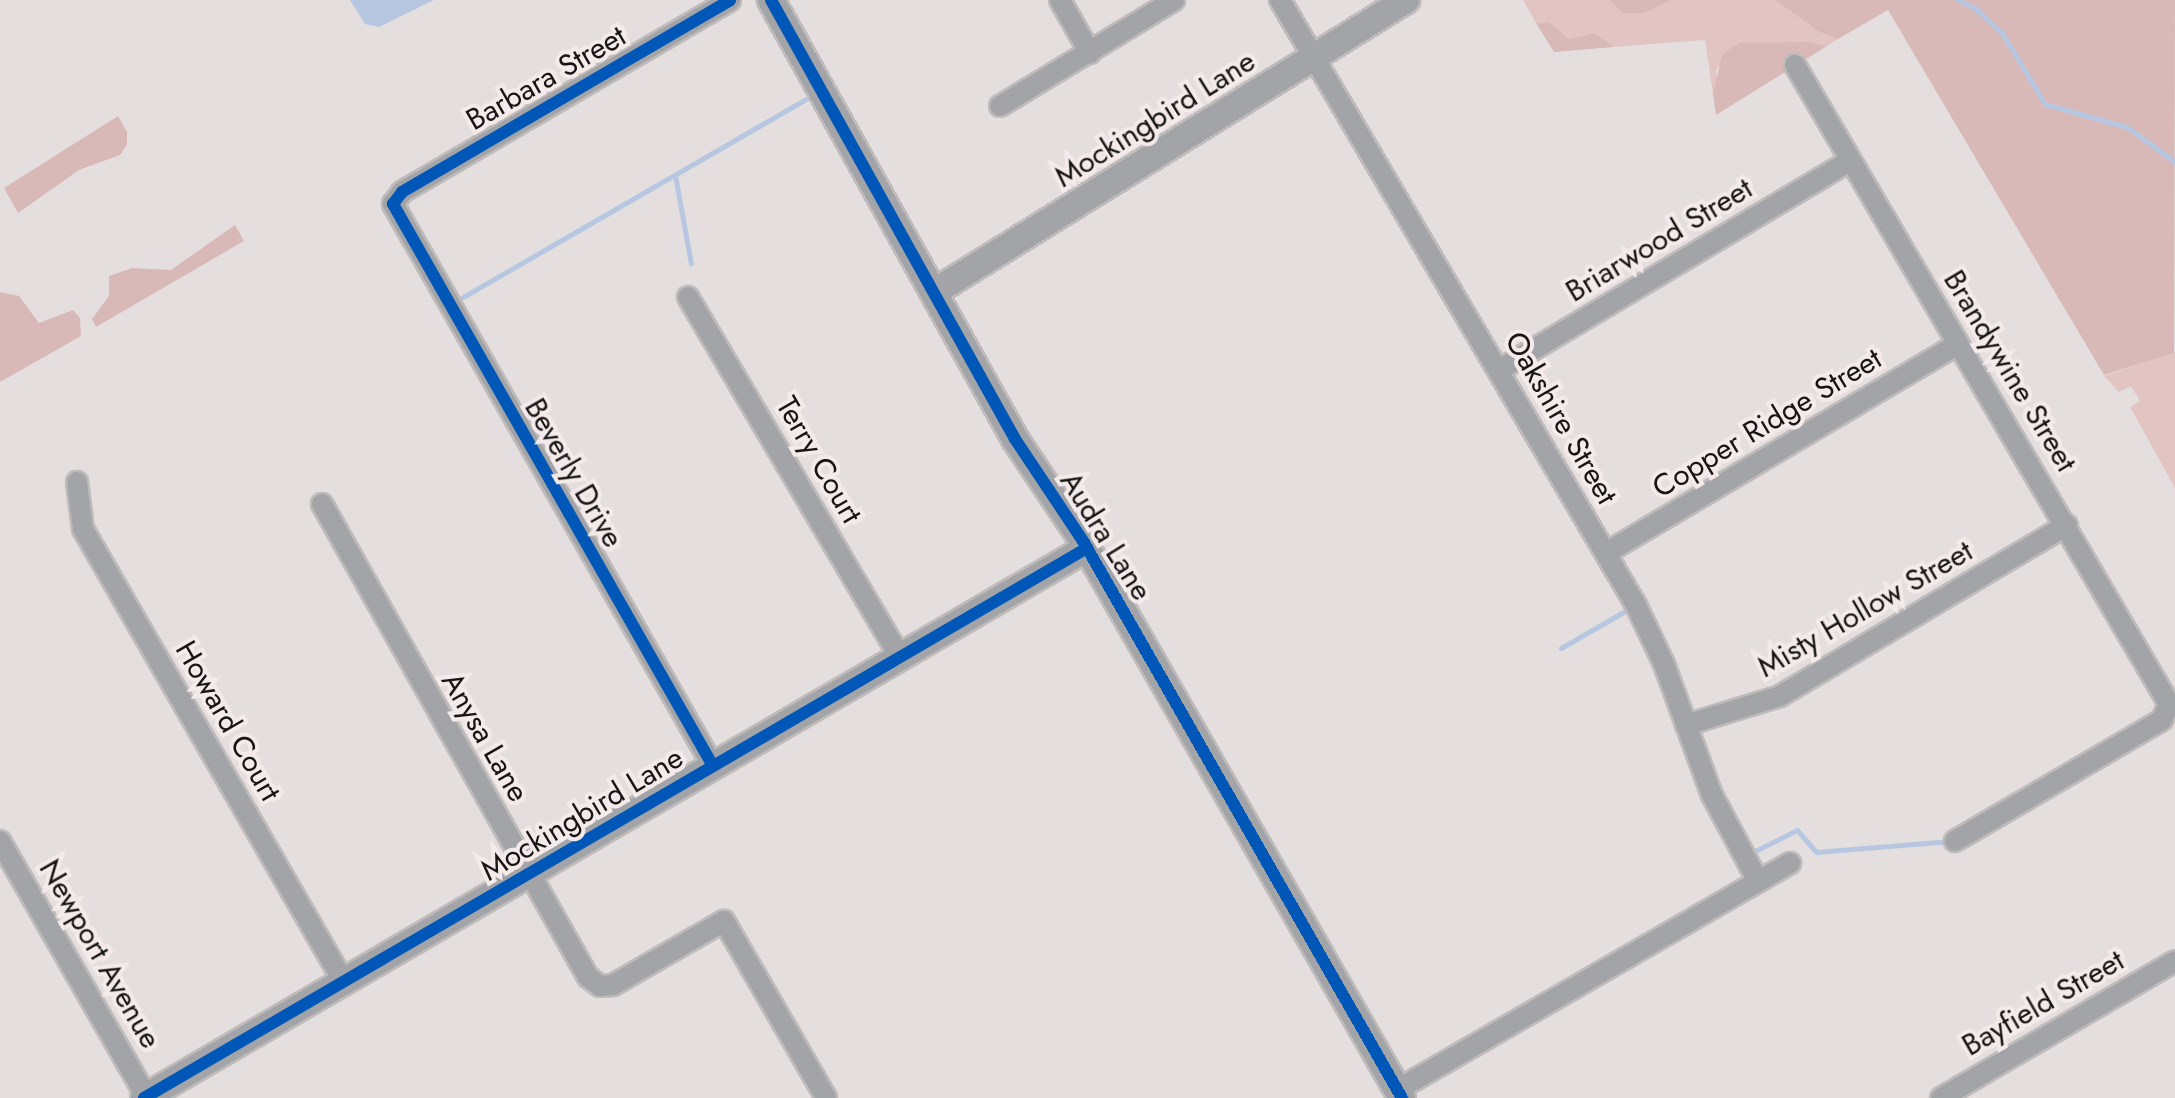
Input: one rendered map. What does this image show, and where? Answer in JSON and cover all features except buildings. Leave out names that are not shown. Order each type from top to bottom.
[{"type":"street","name":"Barbara Street","points":[[393,204],[402,192],[730,0]]},
{"type":"street","name":"Audra Lane","points":[[771,0],[936,291],[1015,439],[1087,548],[1400,1094],[1790,863]]},
{"type":"street","points":[[1060,0],[1090,53]]},
{"type":"street","points":[[1000,106],[1174,0]]},
{"type":"street","name":"Oakshire Street","points":[[1280,0],[1606,553],[1655,643],[1712,795],[1758,881]]},
{"type":"street","name":"Mockingbird Lane","points":[[936,291],[1406,0]]},
{"type":"street","name":"Brandywine Street","points":[[1795,65],[2067,525],[2169,709],[2162,720],[1955,841]]},
{"type":"street","name":"Briarwood Street","points":[[1499,370],[1850,161]]},
{"type":"street","name":"Beverly Drive","points":[[393,204],[713,766]]},
{"type":"street","name":"Terry Court","points":[[688,297],[898,654]]},
{"type":"street","name":"Copper Ridge Street","points":[[1606,553],[1958,344]]},
{"type":"street","name":"Howard Court","points":[[77,482],[83,529],[345,984]]},
{"type":"street","name":"Anysa Lane","points":[[322,504],[583,970],[600,986],[619,982],[724,921],[826,1098]]},
{"type":"street","name":"Misty Hollow Street","points":[[1686,725],[1780,696],[2067,525]]},
{"type":"street","name":"Mockingbird Lane","points":[[146,1098],[529,877],[898,654],[1087,548]]},
{"type":"street","name":"Newport Avenue","points":[[0,841],[146,1098]]},
{"type":"street","name":"Bayfield Street","points":[[1941,1098],[2175,961]]},
{"type":"shaded area","points":[[1523,0],[1610,0],[1624,13],[1645,13],[1671,0],[1775,0],[1819,32],[1838,39],[1827,46],[1737,43],[1716,70],[1718,86],[1713,94],[1705,40],[1614,47],[1594,33],[1569,39],[1549,22],[1536,23]]},
{"type":"shaded area","points":[[1610,0],[1671,0],[1645,13],[1623,13]]},
{"type":"shaded area","points":[[1775,0],[2175,0],[2174,353],[2104,375],[1888,10],[1838,39],[1819,32]]},
{"type":"shaded area","points":[[1549,22],[1569,39],[1594,33],[1614,47],[1554,52],[1536,23]]},
{"type":"shaded area","points":[[1807,42],[1827,46],[1716,115],[1713,94],[1722,55],[1738,43]]},
{"type":"shaded area","points":[[118,116],[127,132],[127,145],[120,155],[79,170],[18,213],[4,188]]},
{"type":"shaded area","points":[[235,225],[244,241],[96,327],[92,319],[109,296],[109,276],[132,268],[171,270]]},
{"type":"shaded area","points":[[0,292],[19,296],[39,323],[73,310],[80,318],[81,336],[0,382]]},
{"type":"shaded area","points":[[2175,352],[2175,488],[2130,407],[2140,401],[2131,386],[2119,392],[2104,376]]},
{"type":"water","points":[[350,0],[434,0],[379,27],[365,24]]},
{"type":"waterway","points":[[1958,0],[1975,8],[2002,33],[2045,104],[2127,127],[2175,162]]},
{"type":"waterway","points":[[463,297],[806,99]]},
{"type":"waterway","points":[[675,175],[691,264]]},
{"type":"waterway","points":[[1561,648],[1632,607]]},
{"type":"waterway","points":[[1751,853],[1797,830],[1816,852],[1951,841]]},
{"type":"cycle path","points":[[713,766],[393,204],[402,192],[730,0]]},
{"type":"cycle path","points":[[771,0],[1015,439],[1083,541],[1402,1098]]},
{"type":"cycle path","points":[[144,1098],[1087,548]]}]
